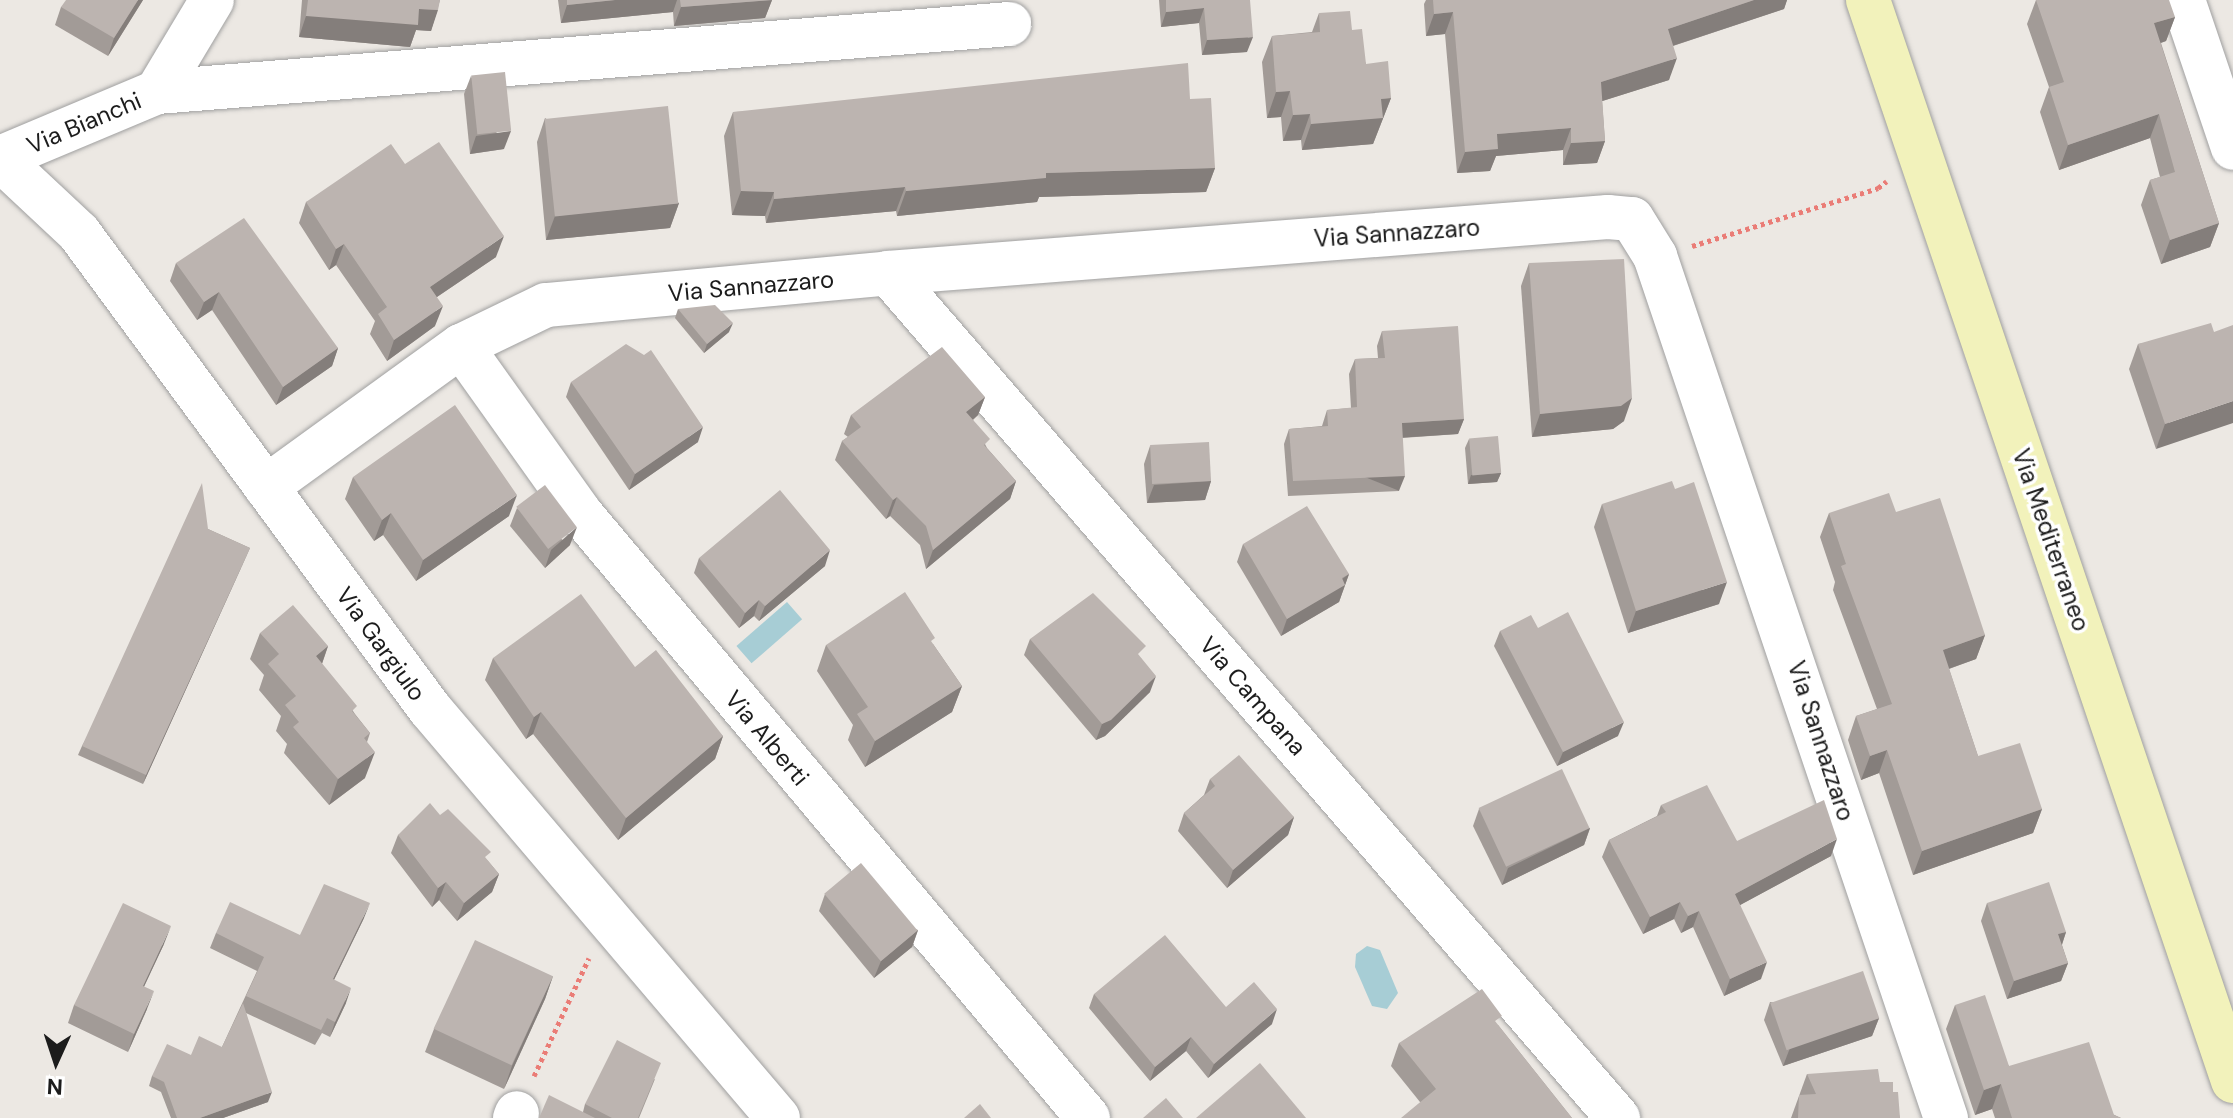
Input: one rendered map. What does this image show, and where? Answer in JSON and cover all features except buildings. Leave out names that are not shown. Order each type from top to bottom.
[{"type":"main road","name":"Via Mediterraneo","points":[[1868,0],[2233,1081]]},
{"type":"street","name":"Via Bianchi","points":[[0,158],[157,92],[212,0]]},
{"type":"street","points":[[2183,0],[2233,148]]},
{"type":"street","points":[[157,92],[1009,24]]},
{"type":"street","name":"Via Gargiulo","points":[[0,158],[79,233],[430,709],[778,1118]]},
{"type":"street","name":"Via Sannazzaro","points":[[266,487],[461,346],[546,305],[888,273],[1608,217],[1632,219],[1655,256],[1946,1118]]},
{"type":"street","name":"Via Campana","points":[[888,273],[1618,1118]]},
{"type":"street","name":"Via Alberti","points":[[461,346],[580,513],[1088,1118]]},
{"type":"path","points":[[1655,256],[1878,188],[1893,176]]},
{"type":"path","points":[[516,1115],[608,918]]},
{"type":"water","points":[[787,602],[802,619],[752,663],[736,646]]},
{"type":"water","points":[[1367,946],[1380,950],[1398,993],[1387,1009],[1372,1006],[1355,967],[1356,954]]}]
